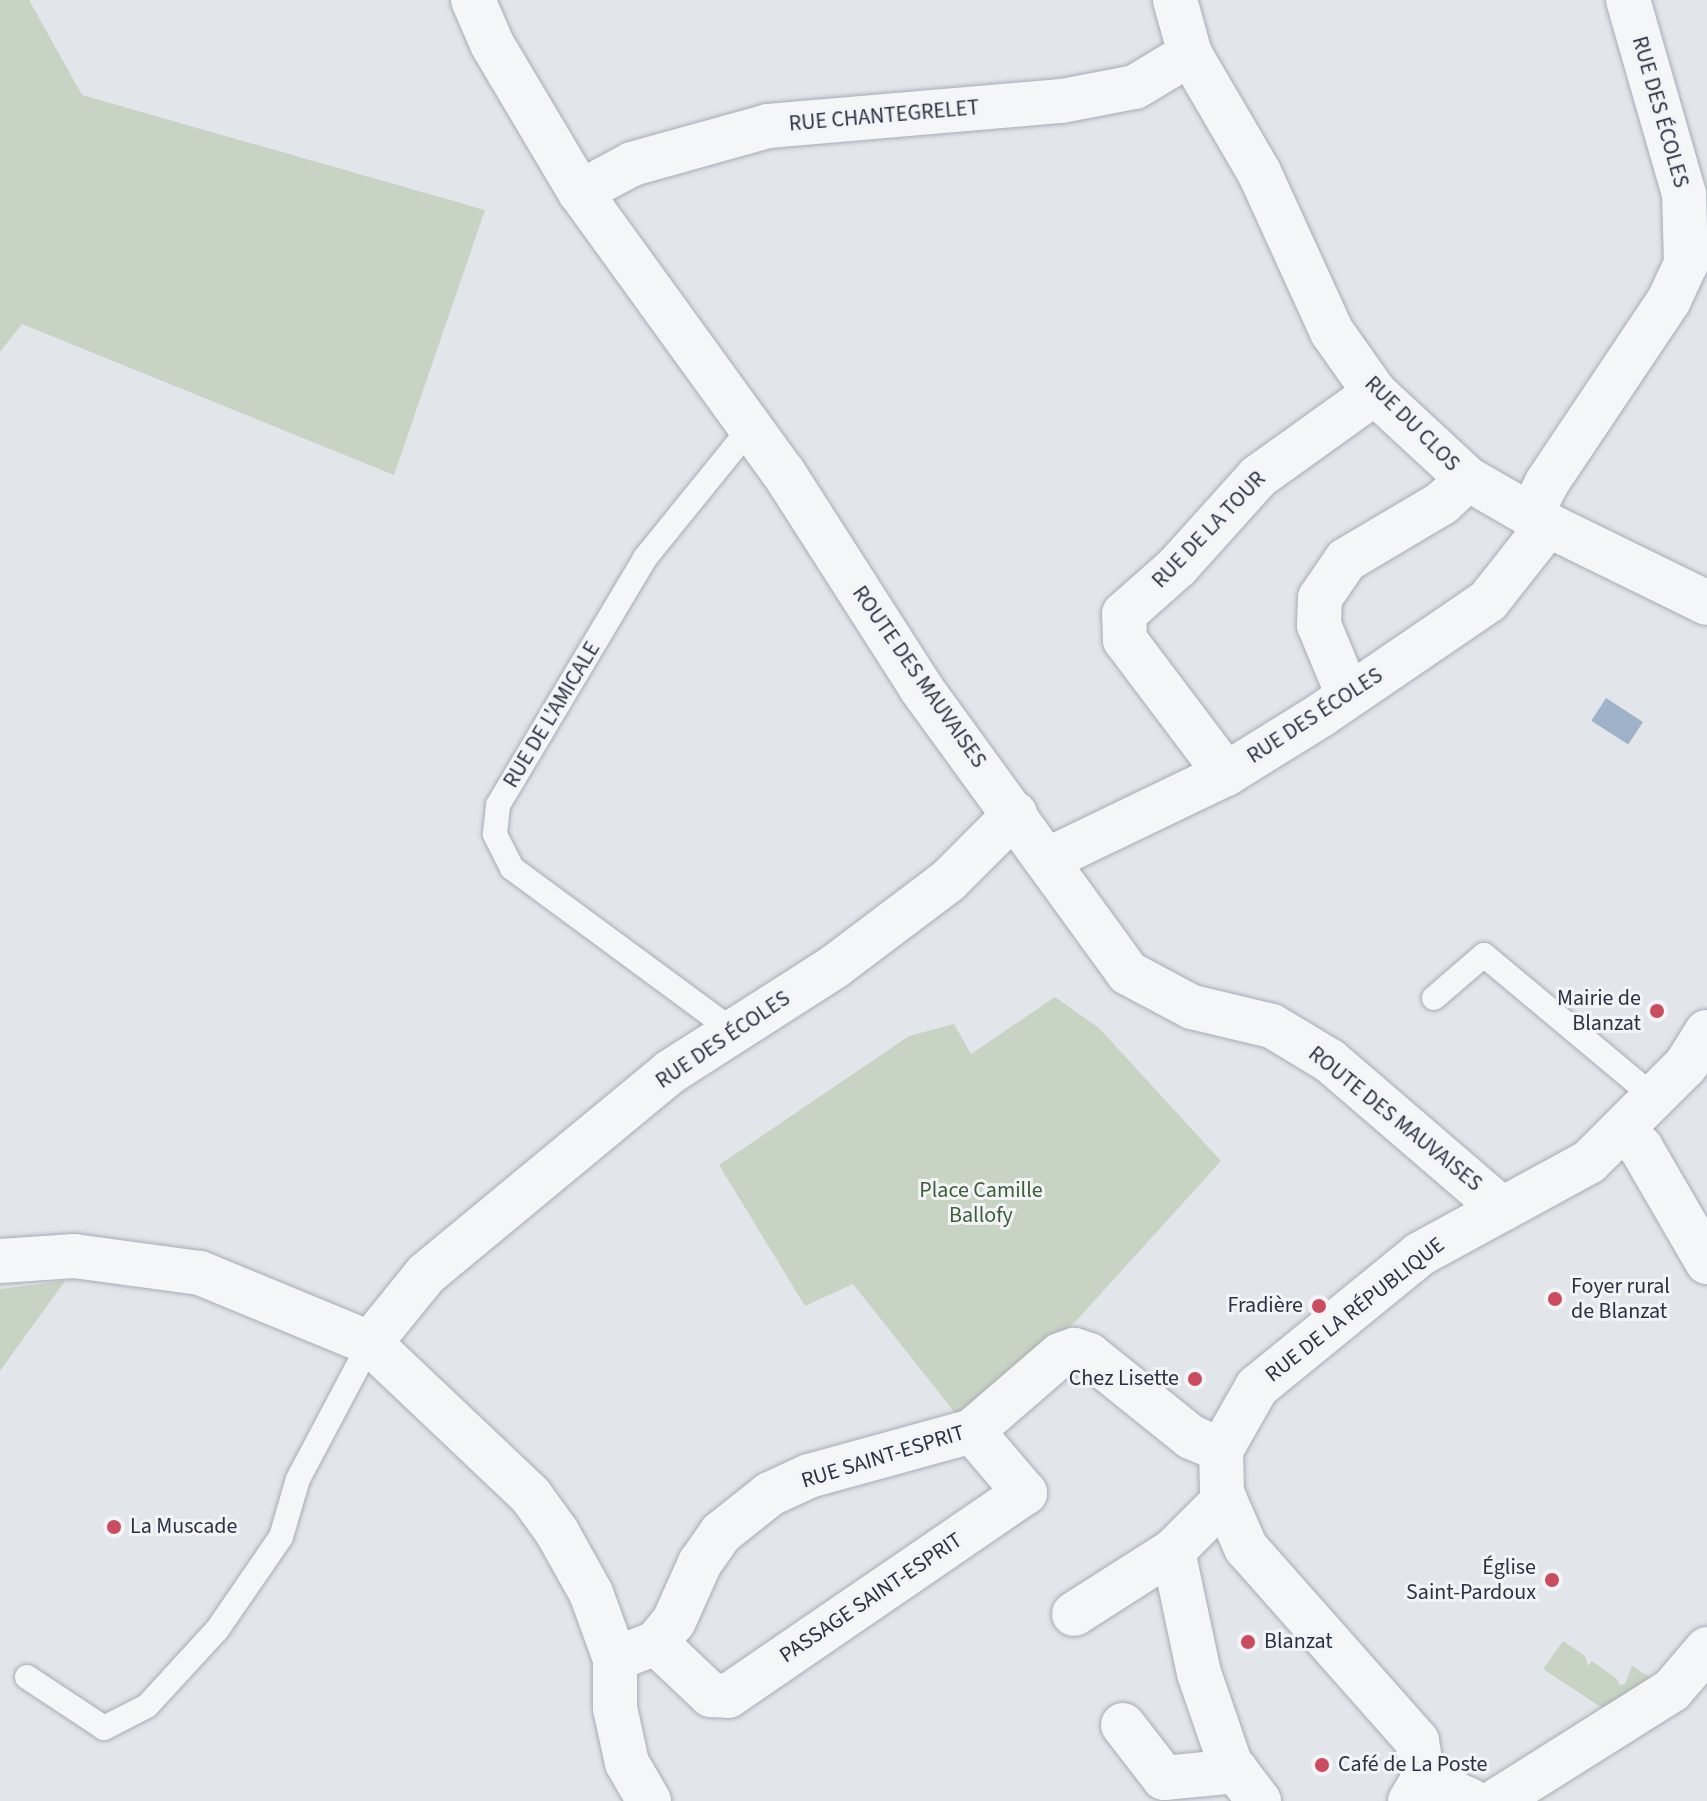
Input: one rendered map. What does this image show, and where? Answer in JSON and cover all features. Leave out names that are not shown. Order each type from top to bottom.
[{"type":"street","name":"ROUTE DES MAUVAISES","points":[[473,0],[492,44],[580,192],[751,427],[921,688],[1128,973],[1192,1007],[1272,1026],[1330,1061],[1502,1209]]},
{"type":"street","name":"RUE DU CLOS","points":[[1175,0],[1190,54],[1259,172],[1332,332],[1375,393],[1468,479],[1539,520],[1707,603]]},
{"type":"street","name":"RUE DES ÉCOLES","points":[[1047,860],[1226,774],[1488,601],[1539,520],[1546,484],[1669,300],[1686,264],[1684,194],[1628,0]]},
{"type":"street","name":"RUE CHANTEGRELET","points":[[580,192],[632,164],[768,126],[1062,101],[1135,87],[1190,54]]},
{"type":"street","name":"RUE DE LA TOUR","points":[[1226,774],[1125,640],[1124,614],[1177,567],[1269,466],[1375,393]]},
{"type":"street","points":[[1348,695],[1319,625],[1320,598],[1346,560],[1442,503],[1468,479]]},
{"type":"street","name":"RUE DES ÉCOLES","points":[[370,1343],[426,1274],[670,1072],[834,967],[948,881],[1015,814]]},
{"type":"street","name":"RUE DE LA RÉPUBLIQUE","points":[[1221,1450],[1257,1387],[1338,1317],[1420,1254],[1589,1162],[1624,1132],[1655,1098],[1707,1032]]},
{"type":"street","points":[[1624,1132],[1641,1148],[1701,1243]]},
{"type":"street","points":[[0,1261],[74,1256],[200,1273],[370,1343],[531,1496],[591,1593],[615,1659],[615,1708],[627,1763],[649,1801]]},
{"type":"street","name":"RUE SAINT-ESPRIT","points":[[656,1643],[674,1621],[700,1563],[721,1533],[770,1494],[809,1476],[972,1431],[1060,1355],[1074,1350],[1089,1355],[1191,1437],[1221,1450]]},
{"type":"street","name":"PASSAGE SAINT-ESPRIT","points":[[656,1643],[711,1695],[728,1696],[1025,1493],[972,1431]]},
{"type":"street","points":[[1221,1450],[1225,1499],[1246,1548],[1268,1578],[1400,1718],[1420,1750],[1416,1790],[1471,1801]]},
{"type":"street","points":[[1074,1614],[1173,1551],[1225,1499]]},
{"type":"street","points":[[1123,1725],[1164,1778],[1248,1786],[1199,1673],[1173,1551]]},
{"type":"street","points":[[615,1659],[656,1643]]},
{"type":"street","points":[[1496,1801],[1672,1690],[1707,1649]]},
{"type":"lane","name":"RUE DE L'AMICALE","points":[[733,1031],[512,868],[495,834],[498,805],[645,558],[751,427]]},
{"type":"lane","points":[[1434,998],[1484,955],[1655,1098]]},
{"type":"lane","points":[[27,1677],[104,1728],[147,1706],[217,1630],[281,1537],[298,1479],[370,1343]]},
{"type":"green space","points":[[0,0],[29,0],[82,95],[485,210],[394,475],[22,324],[0,352]]},
{"type":"green space","name":"Place Camille Ballofy","points":[[1055,997],[1099,1028],[1221,1161],[1076,1321],[960,1419],[853,1284],[805,1306],[719,1165],[909,1036],[954,1024],[971,1054]]},
{"type":"green space","points":[[65,1281],[0,1371],[0,1289]]},
{"type":"green space","points":[[1563,1641],[1585,1656],[1588,1666],[1592,1661],[1617,1679],[1619,1685],[1625,1684],[1632,1666],[1653,1679],[1607,1711],[1543,1669]]},
{"type":"water","points":[[1606,698],[1643,722],[1628,745],[1591,721]]},
{"type":"place","name":"Mairie de Blanzat","points":[[1657,1011]]},
{"type":"place","name":"Foyer rural de Blanzat","points":[[1555,1299]]},
{"type":"place","name":"Fradière","points":[[1319,1306]]},
{"type":"place","name":"Chez Lisette","points":[[1195,1379]]},
{"type":"place","name":"La Muscade","points":[[114,1527]]},
{"type":"place","name":"Église Saint-Pardoux","points":[[1552,1580]]},
{"type":"place","name":"Blanzat","points":[[1248,1642]]},
{"type":"place","name":"Café de La Poste","points":[[1322,1765]]}]
